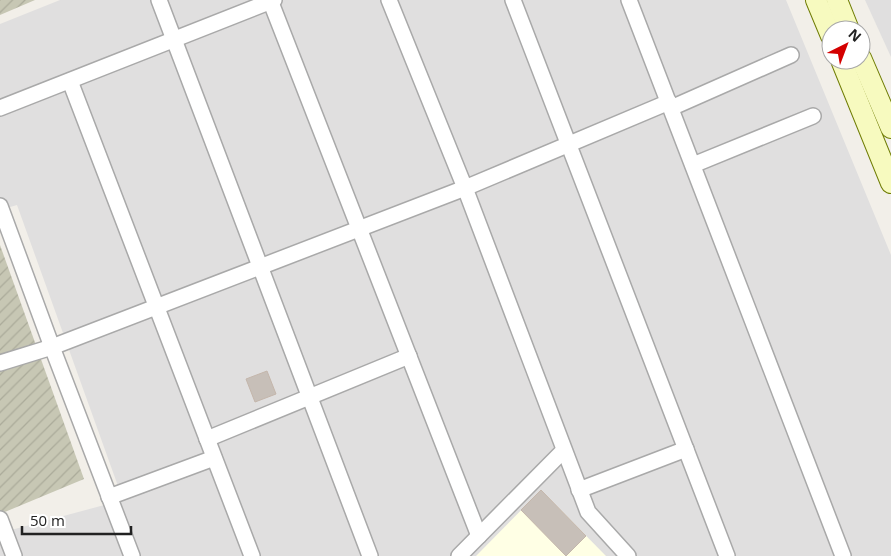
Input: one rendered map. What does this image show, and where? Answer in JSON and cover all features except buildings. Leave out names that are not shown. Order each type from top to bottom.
[{"type":"main road","points":[[816,0],[824,20]]},
{"type":"main road","points":[[837,0],[845,20]]},
{"type":"main road","points":[[845,70],[891,182]]},
{"type":"main road","points":[[866,70],[891,128]]},
{"type":"street","points":[[159,0],[370,556]]},
{"type":"street","points":[[0,108],[271,0],[479,536]]},
{"type":"street","points":[[389,0],[465,188],[588,512],[628,556]]},
{"type":"street","points":[[513,0],[727,556]]},
{"type":"street","points":[[629,0],[843,556]]},
{"type":"street","points":[[0,364],[52,347],[465,188],[791,54]]},
{"type":"street","points":[[70,81],[252,556]]},
{"type":"street","points":[[693,165],[813,116]]},
{"type":"street","points":[[0,206],[132,556]]},
{"type":"street","points":[[207,439],[409,356]]},
{"type":"street","points":[[579,490],[686,449]]},
{"type":"street","points":[[459,556],[564,450]]},
{"type":"street","points":[[109,497],[214,458]]},
{"type":"street","points":[[0,519],[14,556]]},
{"type":"shaded area","points":[[0,0],[35,0],[0,15]]},
{"type":"shaded area","points":[[60,0],[786,0],[891,255],[891,556],[0,556],[0,533],[123,500],[17,205],[0,210],[0,24]]},
{"type":"shaded area","points":[[865,0],[891,0],[891,57]]},
{"type":"shaded area","points":[[0,245],[84,479],[0,514]]},
{"type":"shaded area","points":[[541,490],[606,556],[476,556]]}]
